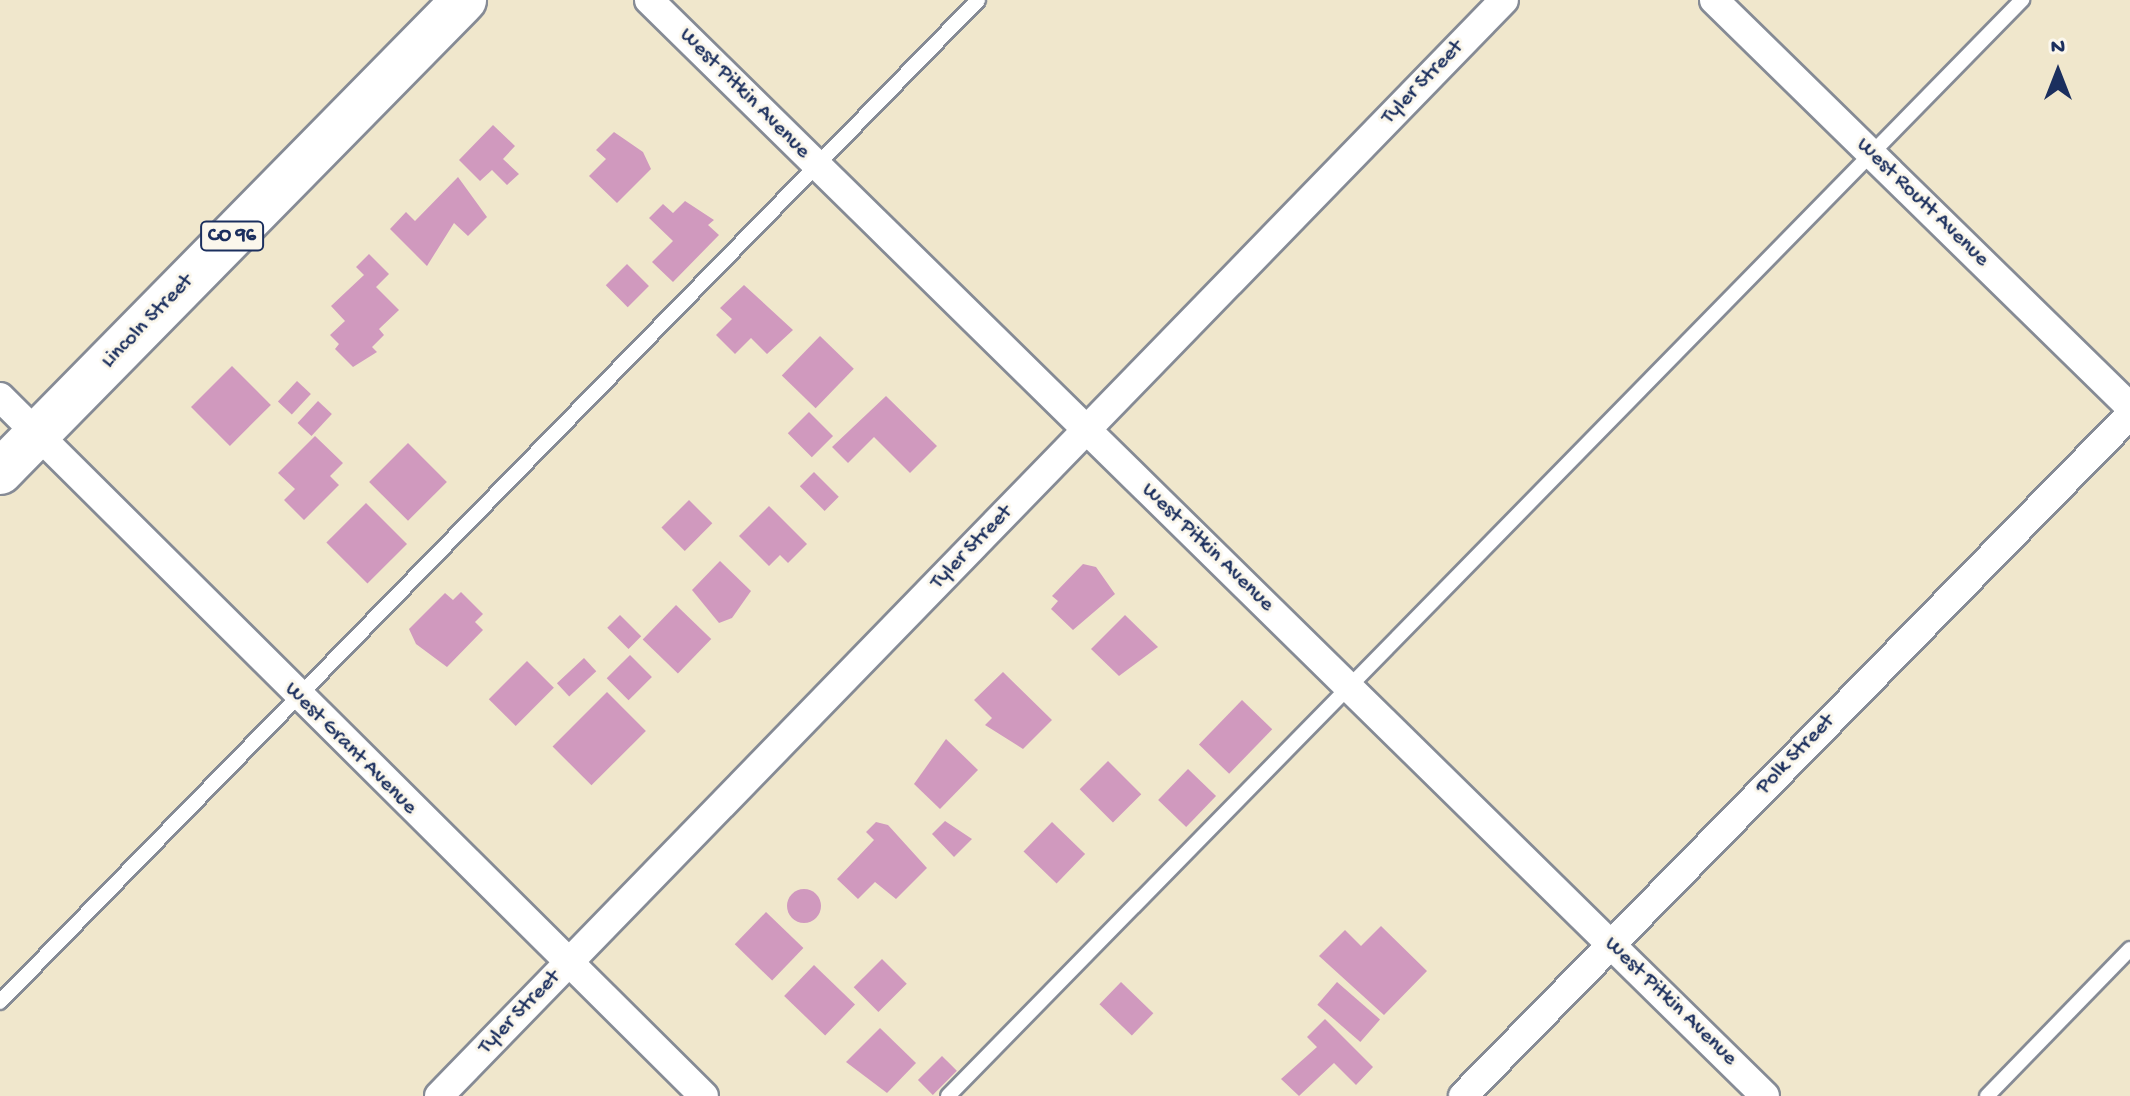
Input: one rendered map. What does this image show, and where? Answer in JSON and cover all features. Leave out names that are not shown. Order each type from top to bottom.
[{"type":"main road","name":"Lincoln Street","points":[[0,472],[464,0]]},
{"type":"street","name":"West Pitkin Avenue","points":[[649,0],[1765,1096]]},
{"type":"street","name":"Tyler Street","points":[[439,1096],[1504,0]]},
{"type":"street","name":"West Routt Avenue","points":[[1714,0],[2130,407]]},
{"type":"street","name":"West Grant Avenue","points":[[0,397],[296,696],[704,1096]]},
{"type":"street","name":"Polk Street","points":[[1463,1096],[2130,415]]},
{"type":"lane","points":[[0,1002],[978,0]]},
{"type":"lane","points":[[948,1096],[2022,0]]},
{"type":"lane","points":[[1987,1096],[2130,949]]},
{"type":"building","points":[[493,125],[515,146],[503,159],[519,174],[507,185],[492,170],[480,181],[459,160]]},
{"type":"building","points":[[614,132],[643,152],[651,169],[617,203],[589,176],[606,159],[596,150]]},
{"type":"building","points":[[458,177],[487,217],[468,236],[454,223],[427,266],[390,229],[406,212],[415,221]]},
{"type":"building","points":[[685,201],[714,220],[708,225],[719,235],[673,282],[652,262],[673,241],[649,218],[663,204],[673,213]]},
{"type":"building","points":[[369,254],[389,274],[376,287],[399,310],[379,329],[384,335],[372,347],[377,352],[353,367],[335,349],[339,344],[330,335],[345,321],[331,306],[364,275],[356,267]]},
{"type":"building","points":[[627,264],[649,286],[628,307],[606,285]]},
{"type":"building","points":[[744,285],[793,330],[767,354],[751,338],[735,354],[716,335],[732,319],[720,308]]},
{"type":"building","points":[[820,336],[854,369],[816,408],[782,376]]},
{"type":"building","points":[[232,366],[271,405],[230,446],[191,407]]},
{"type":"building","points":[[297,381],[311,394],[292,414],[278,401]]},
{"type":"building","points":[[886,396],[937,446],[910,473],[874,437],[848,463],[832,447]]},
{"type":"building","points":[[318,401],[332,414],[311,436],[298,423]]},
{"type":"building","points":[[809,412],[833,436],[812,457],[788,433]]},
{"type":"building","points":[[315,436],[343,463],[330,476],[339,485],[304,520],[284,500],[295,489],[278,473]]},
{"type":"building","points":[[408,443],[447,482],[408,521],[369,482]]},
{"type":"building","points":[[814,472],[839,497],[825,511],[800,486]]},
{"type":"building","points":[[689,500],[712,523],[685,551],[661,528]]},
{"type":"building","points":[[366,503],[407,544],[367,584],[326,543]]},
{"type":"building","points":[[769,506],[807,544],[788,563],[780,555],[769,566],[739,536]]},
{"type":"building","points":[[720,561],[751,591],[732,618],[719,623],[692,590]]},
{"type":"building","points":[[1083,564],[1096,567],[1115,594],[1073,630],[1051,609],[1058,601],[1052,596]]},
{"type":"building","points":[[461,592],[483,614],[475,622],[483,630],[447,667],[416,644],[409,629],[445,593],[453,600]]},
{"type":"building","points":[[676,605],[711,639],[678,674],[643,640]]},
{"type":"building","points":[[620,615],[641,636],[628,649],[607,628]]},
{"type":"building","points":[[1125,615],[1158,647],[1119,676],[1091,649]]},
{"type":"building","points":[[630,655],[652,677],[629,700],[607,678]]},
{"type":"building","points":[[584,658],[596,671],[569,696],[557,683]]},
{"type":"building","points":[[527,661],[554,688],[516,726],[489,699]]},
{"type":"building","points":[[1003,672],[1052,720],[1023,749],[985,725],[992,718],[974,700]]},
{"type":"building","points":[[607,692],[646,731],[591,785],[553,746]]},
{"type":"building","points":[[1242,700],[1272,729],[1229,774],[1199,745]]},
{"type":"building","points":[[946,739],[978,770],[940,809],[914,784]]},
{"type":"building","points":[[1108,761],[1141,794],[1113,823],[1080,789]]},
{"type":"building","points":[[1188,769],[1216,796],[1186,827],[1158,800]]},
{"type":"building","points":[[945,821],[972,839],[954,857],[932,834]]},
{"type":"building","points":[[876,822],[888,825],[927,868],[896,899],[875,882],[858,899],[837,879],[874,840],[866,832]]},
{"type":"building","points":[[1052,822],[1085,854],[1057,883],[1024,851]]},
{"type":"building","points":[[804,889],[816,894],[821,906],[816,918],[804,923],[792,918],[787,906],[792,894]]},
{"type":"building","points":[[766,912],[803,948],[772,980],[735,944]]},
{"type":"building","points":[[1381,926],[1427,971],[1384,1015],[1319,956],[1345,930],[1361,946]]},
{"type":"building","points":[[882,959],[907,984],[878,1012],[854,987]]},
{"type":"building","points":[[814,965],[855,1005],[825,1036],[784,996]]},
{"type":"building","points":[[1121,982],[1153,1013],[1132,1036],[1099,1004]]},
{"type":"building","points":[[1337,982],[1380,1019],[1360,1042],[1317,1005]]},
{"type":"building","points":[[1325,1019],[1373,1067],[1356,1085],[1334,1063],[1299,1096],[1281,1079],[1317,1047],[1307,1037]]},
{"type":"building","points":[[880,1028],[916,1063],[887,1093],[846,1062]]},
{"type":"building","points":[[942,1056],[957,1071],[933,1095],[918,1080]]}]
